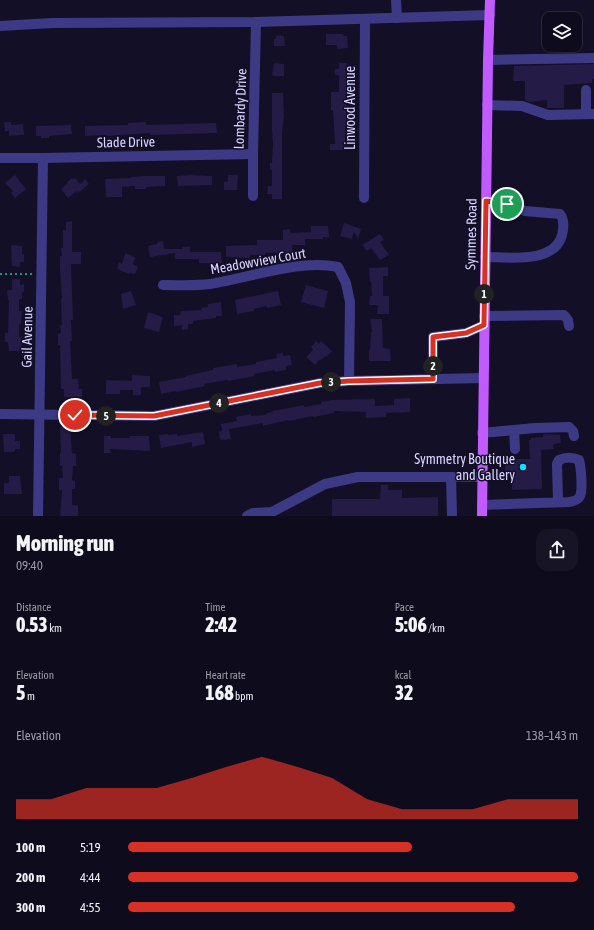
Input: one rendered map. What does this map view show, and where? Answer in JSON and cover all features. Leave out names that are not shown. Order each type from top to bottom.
[{"type":"main road","name":"Symmes Road","points":[[482,516],[487,105],[490,0]]},
{"type":"street","points":[[396,0],[397,18]]},
{"type":"street","points":[[0,26],[52,23],[256,22],[490,15]]},
{"type":"street","name":"Linwood Avenue","points":[[364,198],[365,19]]},
{"type":"street","name":"Lombardy Drive","points":[[253,196],[252,154],[256,22]]},
{"type":"street","points":[[488,60],[594,58]]},
{"type":"street","points":[[487,105],[522,106],[548,115],[590,114],[586,90]]},
{"type":"street","name":"Slade Drive","points":[[0,158],[252,154]]},
{"type":"street","name":"Gail Avenue","points":[[38,516],[43,158]]},
{"type":"street","points":[[485,257],[538,256],[548,253],[557,246],[562,238],[563,223],[560,214],[525,211],[514,206],[486,201]]},
{"type":"street","name":"Meadowview Court","points":[[163,285],[208,284],[309,264],[338,267],[346,283],[350,302],[349,381]]},
{"type":"street","points":[[433,379],[433,337],[466,333],[484,321],[564,315],[568,320],[569,326]]},
{"type":"street","points":[[0,414],[154,416],[320,383],[483,378]]},
{"type":"street","points":[[482,433],[569,427],[573,431],[574,436]]},
{"type":"street","points":[[514,430],[515,449]]},
{"type":"street","points":[[246,516],[253,513],[272,512],[324,484],[358,477],[482,477]]},
{"type":"street","points":[[451,477],[452,516]]},
{"type":"street","points":[[482,505],[558,502]]},
{"type":"path","points":[[0,274],[41,274]]},
{"type":"building","points":[[326,34],[343,34],[344,36],[347,36],[348,48],[337,49],[337,45],[326,45]]},
{"type":"building","points":[[276,35],[284,36],[285,46],[274,46],[274,39],[276,39]]},
{"type":"building","points":[[274,63],[284,64],[284,76],[272,75]]},
{"type":"building","points":[[339,63],[347,63],[346,68],[348,68],[349,81],[346,81],[347,126],[345,126],[345,150],[330,150],[330,144],[335,144],[333,110],[331,110],[331,92],[339,92],[339,75],[335,75],[335,69],[339,68]]},
{"type":"building","points":[[594,64],[594,79],[592,79],[592,83],[564,85],[564,108],[547,108],[547,100],[529,102],[525,100],[525,81],[513,81],[514,66]]},
{"type":"building","points":[[272,93],[283,93],[284,116],[282,134],[282,199],[272,199],[272,194],[267,194],[268,186],[272,186],[272,170],[270,169],[270,163],[272,163],[273,143]]},
{"type":"building","points":[[4,122],[11,122],[11,125],[23,124],[24,135],[9,136],[9,131],[5,131]]},
{"type":"building","points":[[146,122],[146,125],[216,123],[217,133],[150,135],[150,133],[85,136],[85,126],[128,125],[128,123]]},
{"type":"building","points":[[71,125],[72,134],[49,136],[49,138],[41,138],[41,136],[36,136],[36,126]]},
{"type":"building","points":[[15,175],[26,189],[15,198],[11,193],[13,191],[5,183]]},
{"type":"building","points":[[228,175],[238,175],[237,190],[224,190],[224,182],[228,181]]},
{"type":"building","points":[[165,176],[165,186],[146,187],[146,189],[135,189],[135,186],[122,187],[122,197],[106,197],[105,179]]},
{"type":"building","points":[[177,176],[212,176],[212,185],[178,186]]},
{"type":"building","points":[[72,178],[75,178],[80,184],[85,179],[89,184],[78,193],[77,191],[68,198],[61,189]]},
{"type":"building","points":[[72,221],[72,252],[81,252],[81,264],[71,264],[73,320],[71,320],[72,341],[70,341],[72,379],[78,379],[79,389],[82,389],[82,397],[64,397],[64,389],[61,389],[60,345],[58,345],[58,334],[61,333],[60,325],[62,325],[60,256],[62,256],[61,248],[63,248],[63,230],[66,230],[66,222]]},
{"type":"building","points":[[344,223],[361,229],[358,239],[354,232],[352,239],[340,236]]},
{"type":"building","points":[[311,226],[328,226],[329,237],[323,237],[323,239],[305,239],[305,245],[292,245],[292,252],[250,255],[250,258],[226,257],[226,246],[257,245],[257,240],[283,240],[283,230],[290,229],[290,233],[311,232]]},
{"type":"building","points":[[380,234],[384,240],[380,242],[389,255],[380,260],[371,248],[367,251],[362,245]]},
{"type":"building","points":[[163,241],[164,249],[183,249],[182,247],[190,247],[190,252],[221,252],[222,263],[199,263],[199,259],[175,259],[175,253],[150,257],[148,246]]},
{"type":"building","points":[[11,245],[22,246],[24,262],[20,262],[20,267],[12,266]]},
{"type":"building","points":[[125,253],[135,257],[133,264],[138,267],[135,274],[129,274],[117,269],[119,262],[122,264]]},
{"type":"building","points":[[388,267],[388,276],[383,276],[383,296],[389,296],[389,314],[377,314],[378,305],[369,305],[370,296],[372,296],[369,268]]},
{"type":"building","points":[[12,279],[20,279],[20,285],[24,284],[22,299],[19,299],[19,311],[22,311],[21,324],[19,324],[19,337],[21,337],[22,351],[9,351],[8,342],[5,342],[5,333],[8,333],[9,300],[7,290],[12,290]]},
{"type":"building","points":[[306,285],[328,291],[324,308],[301,302]]},
{"type":"building","points":[[131,291],[136,305],[123,309],[121,294]]},
{"type":"building","points":[[278,291],[281,305],[267,308],[267,306],[254,309],[254,311],[237,314],[235,300]]},
{"type":"building","points":[[221,302],[222,316],[193,321],[193,324],[188,324],[188,329],[182,330],[182,325],[174,326],[174,315],[180,315],[181,311],[202,310],[201,308],[208,307],[208,304]]},
{"type":"building","points":[[148,312],[163,317],[159,332],[144,328]]},
{"type":"building","points":[[370,319],[382,319],[383,348],[390,349],[391,361],[369,361],[372,332]]},
{"type":"building","points":[[316,341],[319,344],[321,341],[332,351],[326,357],[321,360],[320,359],[315,365],[306,357],[313,350],[311,347]]},
{"type":"building","points":[[283,353],[283,356],[290,355],[292,365],[286,366],[286,370],[275,372],[275,370],[254,374],[254,376],[204,384],[205,386],[161,394],[159,382],[213,370],[213,368],[237,364],[237,367],[256,364],[256,362],[277,358],[276,354]]},
{"type":"building","points":[[132,375],[150,376],[150,387],[141,387],[141,395],[133,395],[133,390],[120,390],[120,394],[106,394],[106,380],[132,381]]},
{"type":"building","points":[[410,398],[410,412],[386,413],[386,417],[366,418],[366,412],[334,411],[334,413],[288,420],[263,426],[263,423],[229,429],[231,439],[220,440],[219,432],[222,431],[221,424],[237,421],[236,417],[251,414],[251,416],[266,415],[267,413],[273,411],[304,405],[304,407],[321,404],[321,402],[332,400],[375,399],[375,406],[394,405],[394,399]]},
{"type":"building","points":[[70,426],[72,453],[76,454],[76,466],[73,466],[72,480],[75,481],[75,489],[72,489],[72,505],[78,505],[78,516],[60,516],[62,490],[59,491],[59,478],[63,478],[62,465],[60,466],[60,427]]},
{"type":"building","points":[[203,432],[205,444],[192,447],[192,442],[161,448],[159,435],[177,434],[177,436]]},
{"type":"building","points":[[3,434],[15,434],[15,441],[20,441],[20,449],[15,449],[15,452],[4,452]]},
{"type":"building","name":"Symmetry Boutique and Gallery","points":[[545,434],[560,435],[561,443],[553,444],[554,449],[541,450],[542,489],[512,490],[512,475],[505,476],[505,459],[530,459],[529,440],[531,440],[531,438],[543,437]]},
{"type":"building","points":[[104,436],[111,436],[111,438],[130,438],[130,436],[149,436],[150,451],[110,449],[111,453],[104,453]]},
{"type":"building","points":[[9,476],[20,476],[22,494],[4,494],[4,483],[9,483]]},
{"type":"building","points":[[381,485],[388,485],[388,490],[402,490],[402,498],[438,497],[438,516],[332,516],[332,499],[380,499]]},
{"type":"place","name":"Symmetry Boutique and Gallery","points":[[523,467]]},
{"type":"route","points":[[75,415],[154,416],[320,383],[433,379],[433,337],[466,333],[484,325],[486,201],[507,204]]}]
